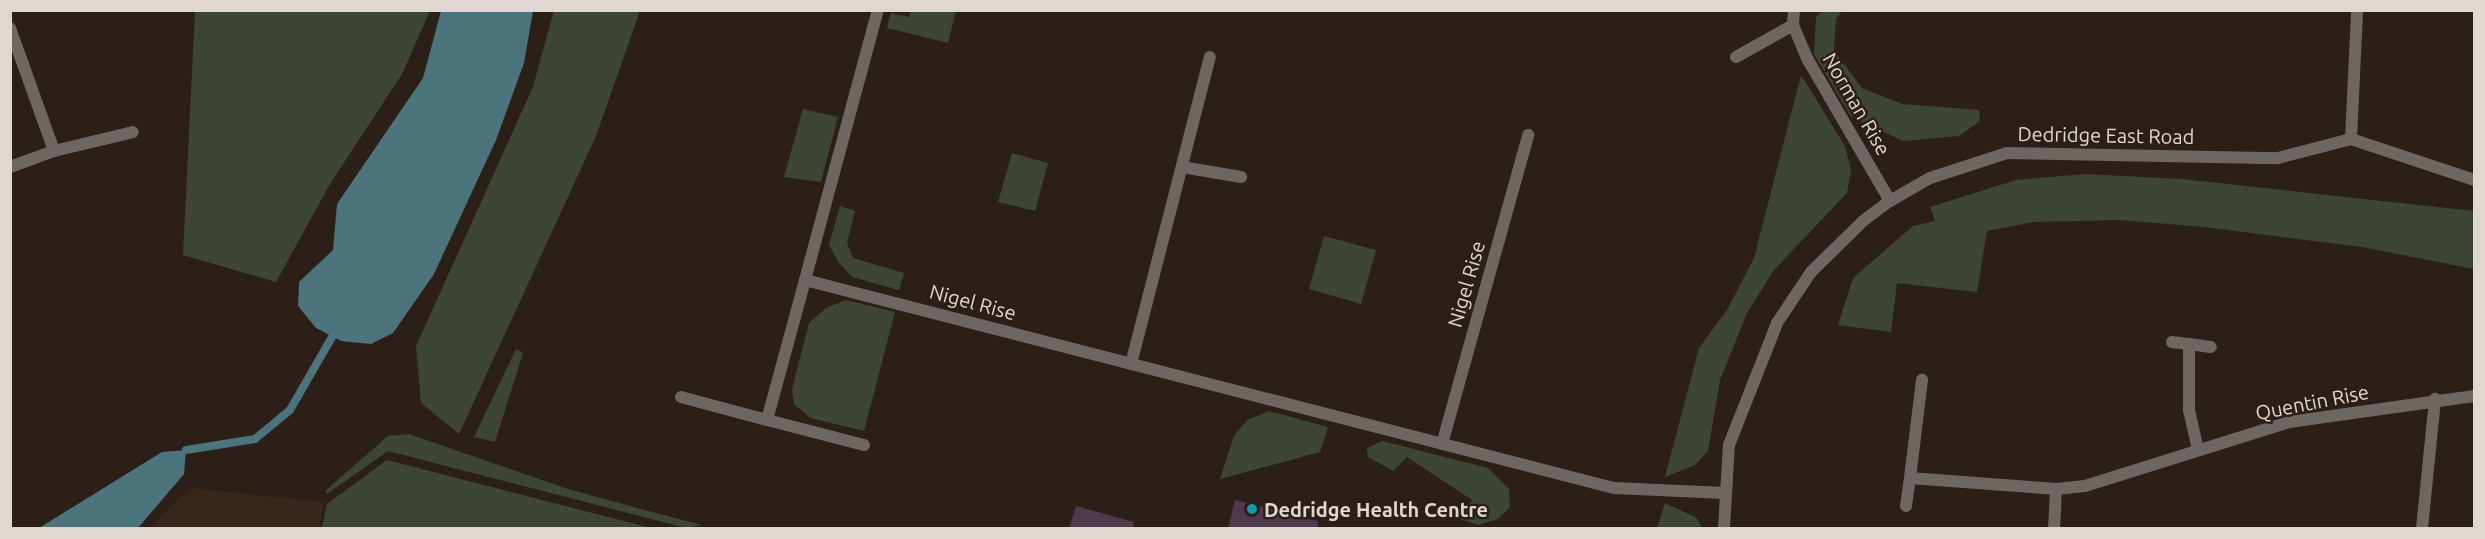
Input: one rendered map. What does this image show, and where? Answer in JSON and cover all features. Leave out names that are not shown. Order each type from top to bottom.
[{"type":"street","points":[[767,420],[878,10]]},
{"type":"street","points":[[1736,57],[1793,25],[1794,10]]},
{"type":"street","points":[[2357,10],[2351,139],[2475,180]]},
{"type":"street","name":"Norman Rise","points":[[1793,25],[1890,201]]},
{"type":"street","points":[[10,28],[54,151]]},
{"type":"street","points":[[1131,364],[1210,57]]},
{"type":"street","points":[[10,167],[54,151],[133,132]]},
{"type":"street","name":"Nigel Rise","points":[[1442,444],[1528,135]]},
{"type":"street","name":"Dedridge East Road","points":[[1724,528],[1729,445],[1777,323],[1811,272],[1863,220],[1890,201],[1930,178],[2007,153],[2278,158],[2351,139]]},
{"type":"street","points":[[1182,167],[1241,177]]},
{"type":"street","name":"Nigel Rise","points":[[805,279],[1614,488],[1725,493]]},
{"type":"street","points":[[2172,342],[2211,347]]},
{"type":"street","points":[[2189,344],[2189,410],[2198,450]]},
{"type":"street","points":[[1906,506],[1922,380]]},
{"type":"street","name":"Quentin Rise","points":[[1910,478],[2056,489],[2112,480],[2289,422],[2435,399],[2475,396]]},
{"type":"street","points":[[681,397],[864,445]]},
{"type":"street","points":[[2422,528],[2435,399]]},
{"type":"street","points":[[2054,528],[2056,489]]},
{"type":"shaded area","points":[[191,488],[324,502],[319,528],[148,528]]},
{"type":"green space","points":[[554,10],[640,11],[596,136],[459,434],[421,403],[416,346],[533,87]]},
{"type":"green space","points":[[911,10],[956,11],[948,43],[887,28],[891,13],[909,17]]},
{"type":"green space","points":[[195,11],[430,11],[402,74],[330,184],[276,282],[183,255]]},
{"type":"green space","points":[[1822,11],[1842,11],[1836,19],[1834,50],[1862,88],[1902,104],[1979,110],[1980,121],[1959,136],[1903,141],[1851,117],[1814,54],[1816,17]]},
{"type":"green space","points":[[1801,75],[1845,146],[1851,170],[1847,193],[1774,270],[1747,313],[1720,380],[1708,451],[1695,465],[1665,477],[1699,348],[1727,310],[1754,258]]},
{"type":"green space","points":[[803,109],[838,117],[821,182],[784,177]]},
{"type":"green space","points":[[1012,153],[1048,163],[1035,211],[998,202]]},
{"type":"green space","points":[[2085,174],[2182,179],[2474,211],[2474,269],[2362,247],[2204,227],[2120,220],[2033,222],[1987,231],[1977,292],[1897,283],[1891,332],[1838,325],[1853,278],[1913,226],[1935,221],[1930,207],[2016,180]]},
{"type":"green space","points":[[840,206],[855,211],[847,243],[853,258],[904,273],[899,290],[852,277],[839,263],[829,245]]},
{"type":"green space","points":[[1324,236],[1376,250],[1361,304],[1309,289]]},
{"type":"green space","points":[[846,300],[895,312],[864,431],[810,418],[794,404],[792,389],[809,323],[826,308]]},
{"type":"green space","points":[[516,349],[523,353],[495,442],[474,437]]},
{"type":"green space","points":[[1269,411],[1328,427],[1320,452],[1220,479],[1234,436],[1247,420]]},
{"type":"green space","points":[[409,434],[571,490],[701,525],[686,528],[388,451],[327,494],[325,491],[388,436]]},
{"type":"green space","points":[[1382,441],[1488,468],[1509,489],[1510,507],[1498,519],[1478,525],[1460,519],[1472,500],[1407,457],[1393,471],[1368,457],[1367,448]]},
{"type":"green space","points":[[387,460],[651,528],[322,528],[327,504]]},
{"type":"green space","points":[[1665,503],[1697,518],[1702,528],[1657,528]]},
{"type":"water","points":[[441,11],[533,11],[524,63],[496,140],[434,274],[393,333],[371,344],[341,341],[316,328],[298,306],[299,282],[333,250],[337,204],[423,78]]},
{"type":"water","points":[[186,450],[184,474],[138,528],[39,528],[162,452]]},
{"type":"building","name":"Dedridge Health Centre","points":[[1235,500],[1318,521],[1318,528],[1228,528]]},
{"type":"building","points":[[1076,506],[1134,522],[1133,528],[1069,528]]},
{"type":"waterway","points":[[186,450],[255,439],[290,410],[332,337]]},
{"type":"place","name":"Dedridge Health Centre","points":[[1252,509]]}]
